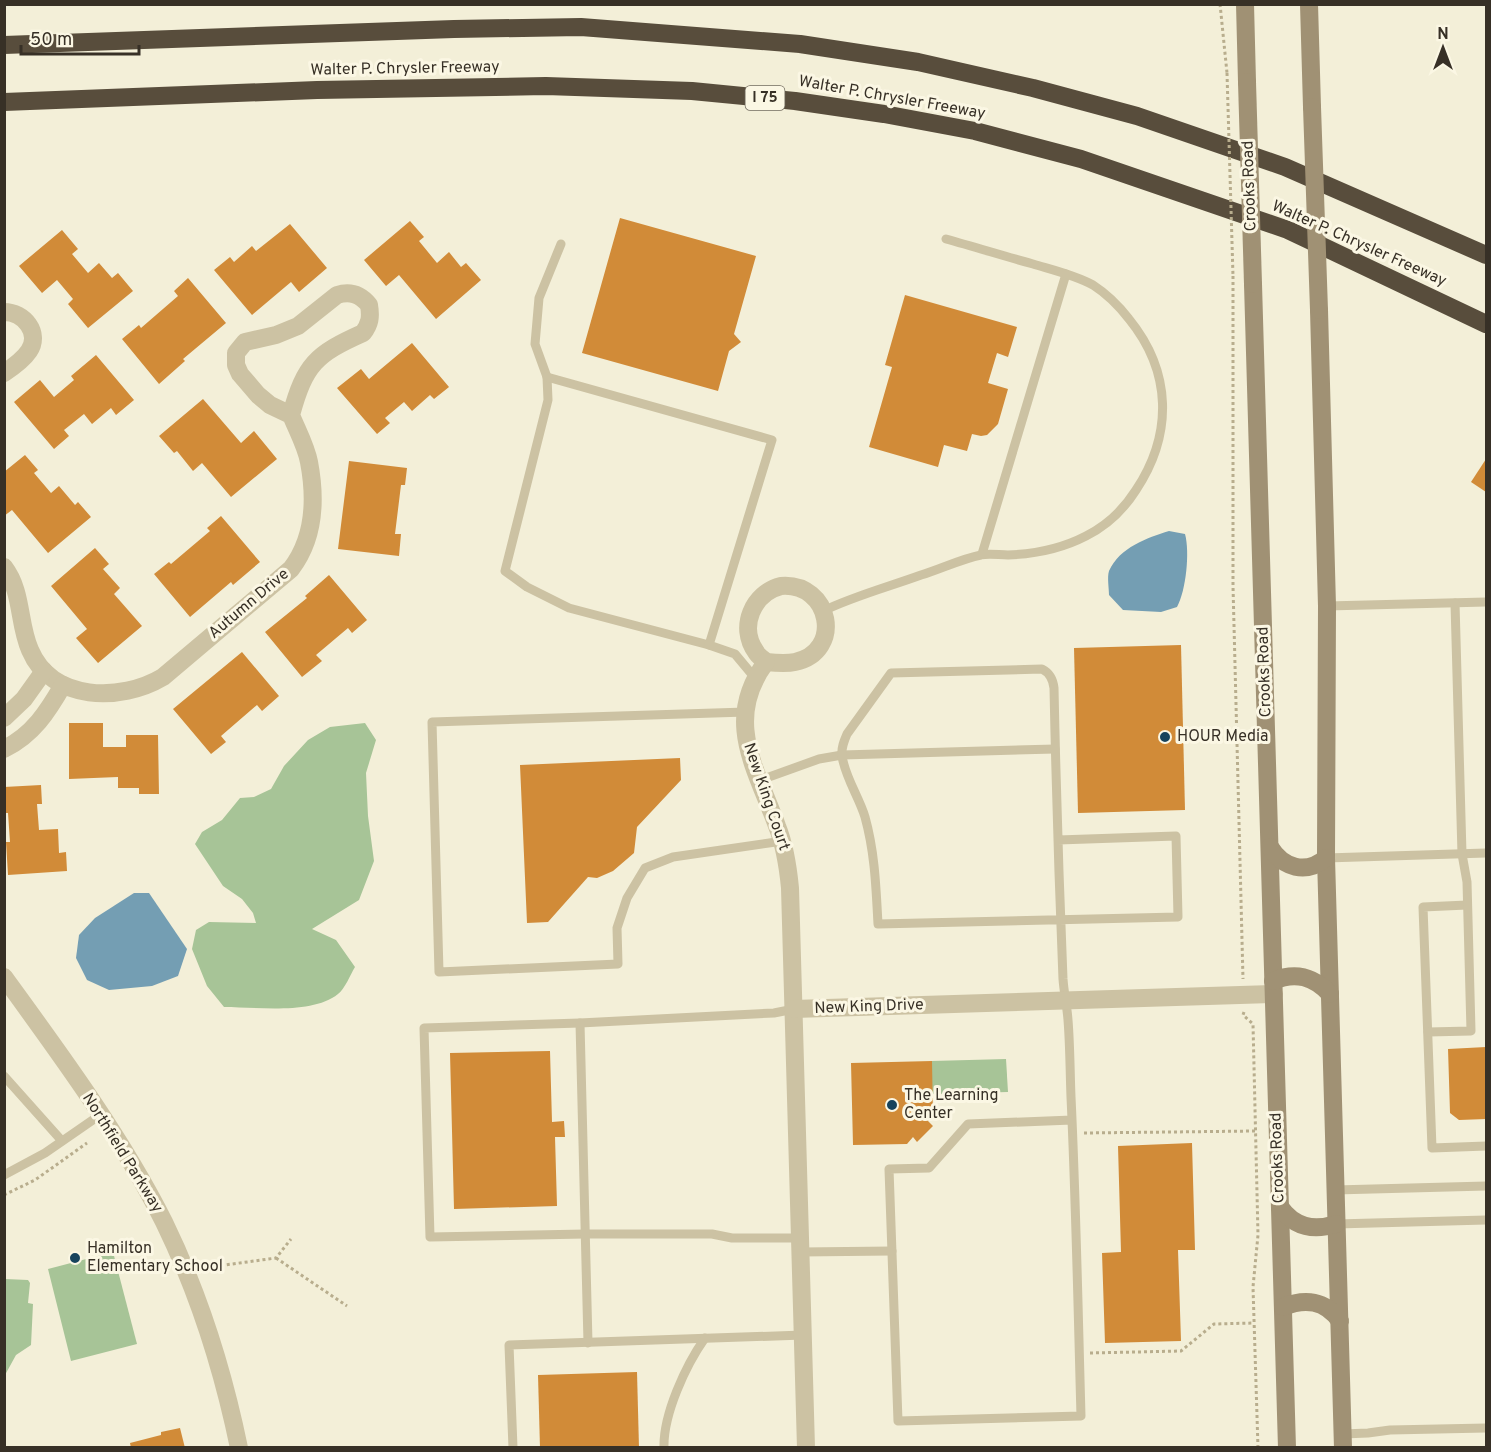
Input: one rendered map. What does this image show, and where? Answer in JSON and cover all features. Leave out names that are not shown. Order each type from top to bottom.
[{"type":"highway","points":[[4,45],[454,29],[581,27],[800,44],[918,62],[1033,88],[1137,116],[1285,166],[1486,255]]},
{"type":"highway","name":"Walter P. Chrysler Freeway","points":[[4,102],[316,90],[546,86],[692,91],[828,106],[975,131],[1081,159],[1288,230],[1486,324]]},
{"type":"main road","name":"Crooks Road","points":[[1245,4],[1287,1448]]},
{"type":"main road","points":[[1309,4],[1327,606],[1326,858],[1343,1441]]},
{"type":"main road","points":[[1270,847],[1276,857],[1292,867],[1311,868],[1326,858]]},
{"type":"main road","points":[[1274,988],[1283,977],[1303,976],[1314,980],[1330,994]]},
{"type":"main road","points":[[1280,1207],[1290,1218],[1303,1226],[1320,1227],[1336,1224]]},
{"type":"main road","points":[[1282,1307],[1300,1301],[1320,1303],[1328,1307],[1340,1321]]},
{"type":"street","points":[[344,292],[358,295],[369,305],[370,321],[367,328],[363,333],[326,351],[313,363],[302,382],[291,415],[263,400],[240,374],[235,360],[239,348],[245,342],[276,335],[298,326],[336,295],[344,292]]},
{"type":"street","points":[[4,312],[16,313],[25,320],[33,333],[33,340],[31,349],[4,374]]},
{"type":"street","name":"Autumn Drive","points":[[53,678],[77,690],[109,693],[128,692],[148,686],[163,677],[291,569],[302,555],[309,536],[311,488],[309,462],[291,415]]},
{"type":"street","points":[[4,567],[16,590],[30,651],[53,678]]},
{"type":"street","points":[[795,586],[813,596],[823,611],[826,624],[825,633],[816,650],[797,662],[766,662],[756,653],[751,642],[748,628],[750,614],[754,604],[772,588],[795,586]]},
{"type":"street","name":"New King Court","points":[[766,662],[755,678],[746,712],[747,745],[758,781],[783,841],[790,888],[794,1010]]},
{"type":"street","points":[[4,718],[24,699],[53,678]]},
{"type":"street","points":[[4,749],[16,743],[39,723],[53,678]]},
{"type":"street","name":"Northfield Parkway","points":[[4,977],[100,1115],[134,1168],[164,1222],[186,1271],[212,1341],[239,1448]]},
{"type":"street","name":"New King Drive","points":[[806,1448],[794,1010],[1065,1001],[1274,988]]},
{"type":"lane","points":[[823,611],[982,554],[1028,554],[1051,550],[1089,535],[1106,523],[1130,499],[1141,483],[1154,456],[1162,426],[1163,407],[1160,380],[1151,352],[1134,325],[1110,298],[1092,285],[1066,274],[946,239]]},
{"type":"lane","points":[[561,244],[539,298],[536,344],[547,377],[548,400],[505,570],[527,587],[570,608],[735,654],[755,678]]},
{"type":"lane","points":[[982,554],[1066,274]]},
{"type":"lane","points":[[547,377],[772,440],[709,645]]},
{"type":"lane","points":[[1327,606],[1486,602]]},
{"type":"lane","points":[[1428,1032],[1471,1031],[1467,882],[1462,854],[1455,603]]},
{"type":"lane","points":[[1058,840],[1176,836],[1178,917],[1061,921],[878,924],[874,861],[870,838],[842,755],[843,743],[847,734],[891,673],[1042,669],[1048,672],[1053,680],[1054,688],[1055,749],[1058,840],[1061,921],[1072,1120],[1081,1416],[898,1421],[889,1169],[929,1168],[968,1124],[1072,1120]]},
{"type":"lane","points":[[746,712],[432,722],[439,972],[618,964],[616,928],[627,898],[645,868],[674,857],[783,841]]},
{"type":"lane","points":[[758,781],[819,759],[842,755],[1055,749]]},
{"type":"lane","points":[[1326,858],[1486,853]]},
{"type":"lane","points":[[1467,905],[1423,907],[1432,1148],[1486,1146]]},
{"type":"lane","points":[[794,1010],[580,1023],[424,1028],[430,1237],[712,1234],[800,1245],[892,1251]]},
{"type":"lane","points":[[580,1023],[588,1343]]},
{"type":"lane","points":[[4,1076],[62,1141]]},
{"type":"lane","points":[[4,1175],[62,1141],[100,1115]]},
{"type":"lane","points":[[1335,1190],[1486,1186]]},
{"type":"lane","points":[[1336,1224],[1486,1220]]},
{"type":"lane","points":[[513,1448],[509,1345],[803,1335]]},
{"type":"lane","points":[[664,1448],[667,1416],[695,1353],[705,1338]]},
{"type":"lane","points":[[1343,1441],[1368,1433],[1390,1430],[1486,1428]]},
{"type":"path","points":[[1220,4],[1227,73],[1233,276],[1233,586],[1243,979]]},
{"type":"path","points":[[1244,1012],[1243,1015],[1253,1024],[1258,1235],[1253,1287],[1258,1448]]},
{"type":"path","points":[[1082,1133],[1256,1131]]},
{"type":"path","points":[[4,1194],[35,1180],[87,1143]]},
{"type":"path","points":[[276,1258],[291,1239]]},
{"type":"path","points":[[198,1269],[276,1258],[347,1306]]},
{"type":"path","points":[[1088,1353],[1180,1351],[1214,1323],[1254,1323]]},
{"type":"green space","points":[[365,723],[376,740],[366,773],[368,816],[374,861],[359,900],[312,929],[336,940],[355,967],[341,992],[327,1001],[314,1005],[283,1008],[224,1007],[207,986],[192,949],[196,930],[209,922],[256,923],[253,913],[242,899],[223,886],[195,844],[202,832],[222,820],[240,798],[254,797],[271,789],[284,766],[308,740],[330,727]]},
{"type":"green space","points":[[1006,1059],[1008,1092],[932,1094],[932,1061]]},
{"type":"green space","points":[[113,1252],[137,1344],[71,1361],[48,1269]]},
{"type":"green space","points":[[5,1279],[28,1280],[30,1283],[28,1303],[33,1304],[31,1345],[16,1355],[5,1375]]},
{"type":"water","points":[[1169,531],[1185,534],[1186,542],[1185,582],[1177,607],[1161,612],[1123,610],[1109,595],[1109,571],[1127,550]]},
{"type":"water","points":[[134,893],[149,893],[187,949],[178,976],[152,986],[109,990],[87,980],[76,958],[79,935],[95,918]]},
{"type":"building","points":[[620,218],[756,256],[734,334],[741,342],[729,351],[718,391],[582,353]]},
{"type":"building","points":[[410,221],[424,237],[419,241],[437,263],[449,252],[461,267],[466,263],[481,280],[436,319],[399,275],[386,286],[364,260]]},
{"type":"building","points":[[290,224],[327,268],[299,292],[291,282],[252,315],[214,270],[230,257],[234,262],[252,246],[256,251]]},
{"type":"building","points":[[62,230],[78,249],[72,254],[88,273],[99,263],[112,278],[118,273],[133,291],[88,328],[68,304],[73,299],[57,280],[42,293],[19,266]]},
{"type":"building","points":[[188,278],[226,323],[183,359],[185,361],[159,384],[122,339],[139,325],[141,328],[178,296],[174,291]]},
{"type":"building","points":[[905,295],[1017,327],[1008,357],[997,353],[988,383],[1008,389],[998,424],[987,435],[972,434],[967,451],[944,445],[938,467],[869,447],[892,367],[885,365]]},
{"type":"building","points":[[412,343],[449,387],[434,399],[430,395],[412,411],[404,402],[385,418],[390,423],[377,434],[337,388],[361,369],[369,379]]},
{"type":"building","points":[[96,355],[134,400],[116,415],[111,408],[92,424],[84,414],[64,430],[69,436],[54,449],[14,402],[40,380],[54,397],[74,380],[71,376]]},
{"type":"building","points":[[203,399],[241,443],[254,431],[277,459],[231,497],[202,463],[193,471],[177,451],[174,453],[159,436]]},
{"type":"building","points":[[25,455],[38,470],[34,473],[51,493],[59,486],[75,505],[78,502],[91,517],[48,553],[12,510],[4,516],[4,472]]},
{"type":"building","points":[[1486,459],[1486,492],[1471,482]]},
{"type":"building","points":[[349,461],[407,468],[405,485],[401,485],[395,534],[401,534],[399,556],[338,549]]},
{"type":"building","points":[[221,516],[260,562],[233,585],[231,582],[190,617],[154,574],[169,562],[171,564],[210,531],[207,528]]},
{"type":"building","points":[[95,548],[109,564],[103,569],[120,588],[114,594],[142,626],[98,663],[76,638],[87,629],[51,586]]},
{"type":"building","points":[[329,575],[367,620],[352,633],[348,628],[316,655],[322,661],[302,677],[265,632],[307,598],[305,596]]},
{"type":"building","points":[[1181,645],[1185,810],[1078,813],[1074,648]]},
{"type":"building","points":[[242,652],[279,696],[262,711],[257,705],[221,736],[226,742],[211,754],[173,709]]},
{"type":"building","points":[[69,723],[103,723],[103,747],[126,747],[126,735],[158,735],[159,794],[139,794],[139,788],[118,788],[118,777],[69,779]]},
{"type":"building","points":[[680,758],[681,780],[637,827],[634,853],[613,871],[597,878],[588,877],[548,922],[527,923],[520,765]]},
{"type":"building","points":[[41,785],[42,804],[37,804],[39,830],[58,829],[59,853],[66,852],[67,871],[8,875],[6,842],[10,842],[8,813],[4,813],[4,787]]},
{"type":"building","points":[[1486,1047],[1486,1119],[1459,1120],[1450,1113],[1448,1049]]},
{"type":"building","points":[[550,1051],[552,1122],[564,1121],[565,1137],[555,1137],[557,1206],[454,1209],[450,1053]]},
{"type":"building","name":"The Learning Center","points":[[932,1061],[933,1116],[928,1121],[933,1126],[917,1142],[913,1137],[907,1144],[853,1145],[851,1063]]},
{"type":"building","points":[[1192,1143],[1195,1250],[1178,1250],[1181,1341],[1105,1343],[1102,1253],[1121,1252],[1118,1146]]},
{"type":"building","points":[[637,1372],[639,1448],[540,1448],[538,1375]]},
{"type":"building","points":[[180,1428],[185,1448],[131,1448],[130,1443]]},
{"type":"place","name":"HOUR Media","points":[[1165,737]]},
{"type":"place","name":"The Learning Center","points":[[892,1105]]},
{"type":"place","name":"Hamilton Elementary School","points":[[75,1258]]}]
